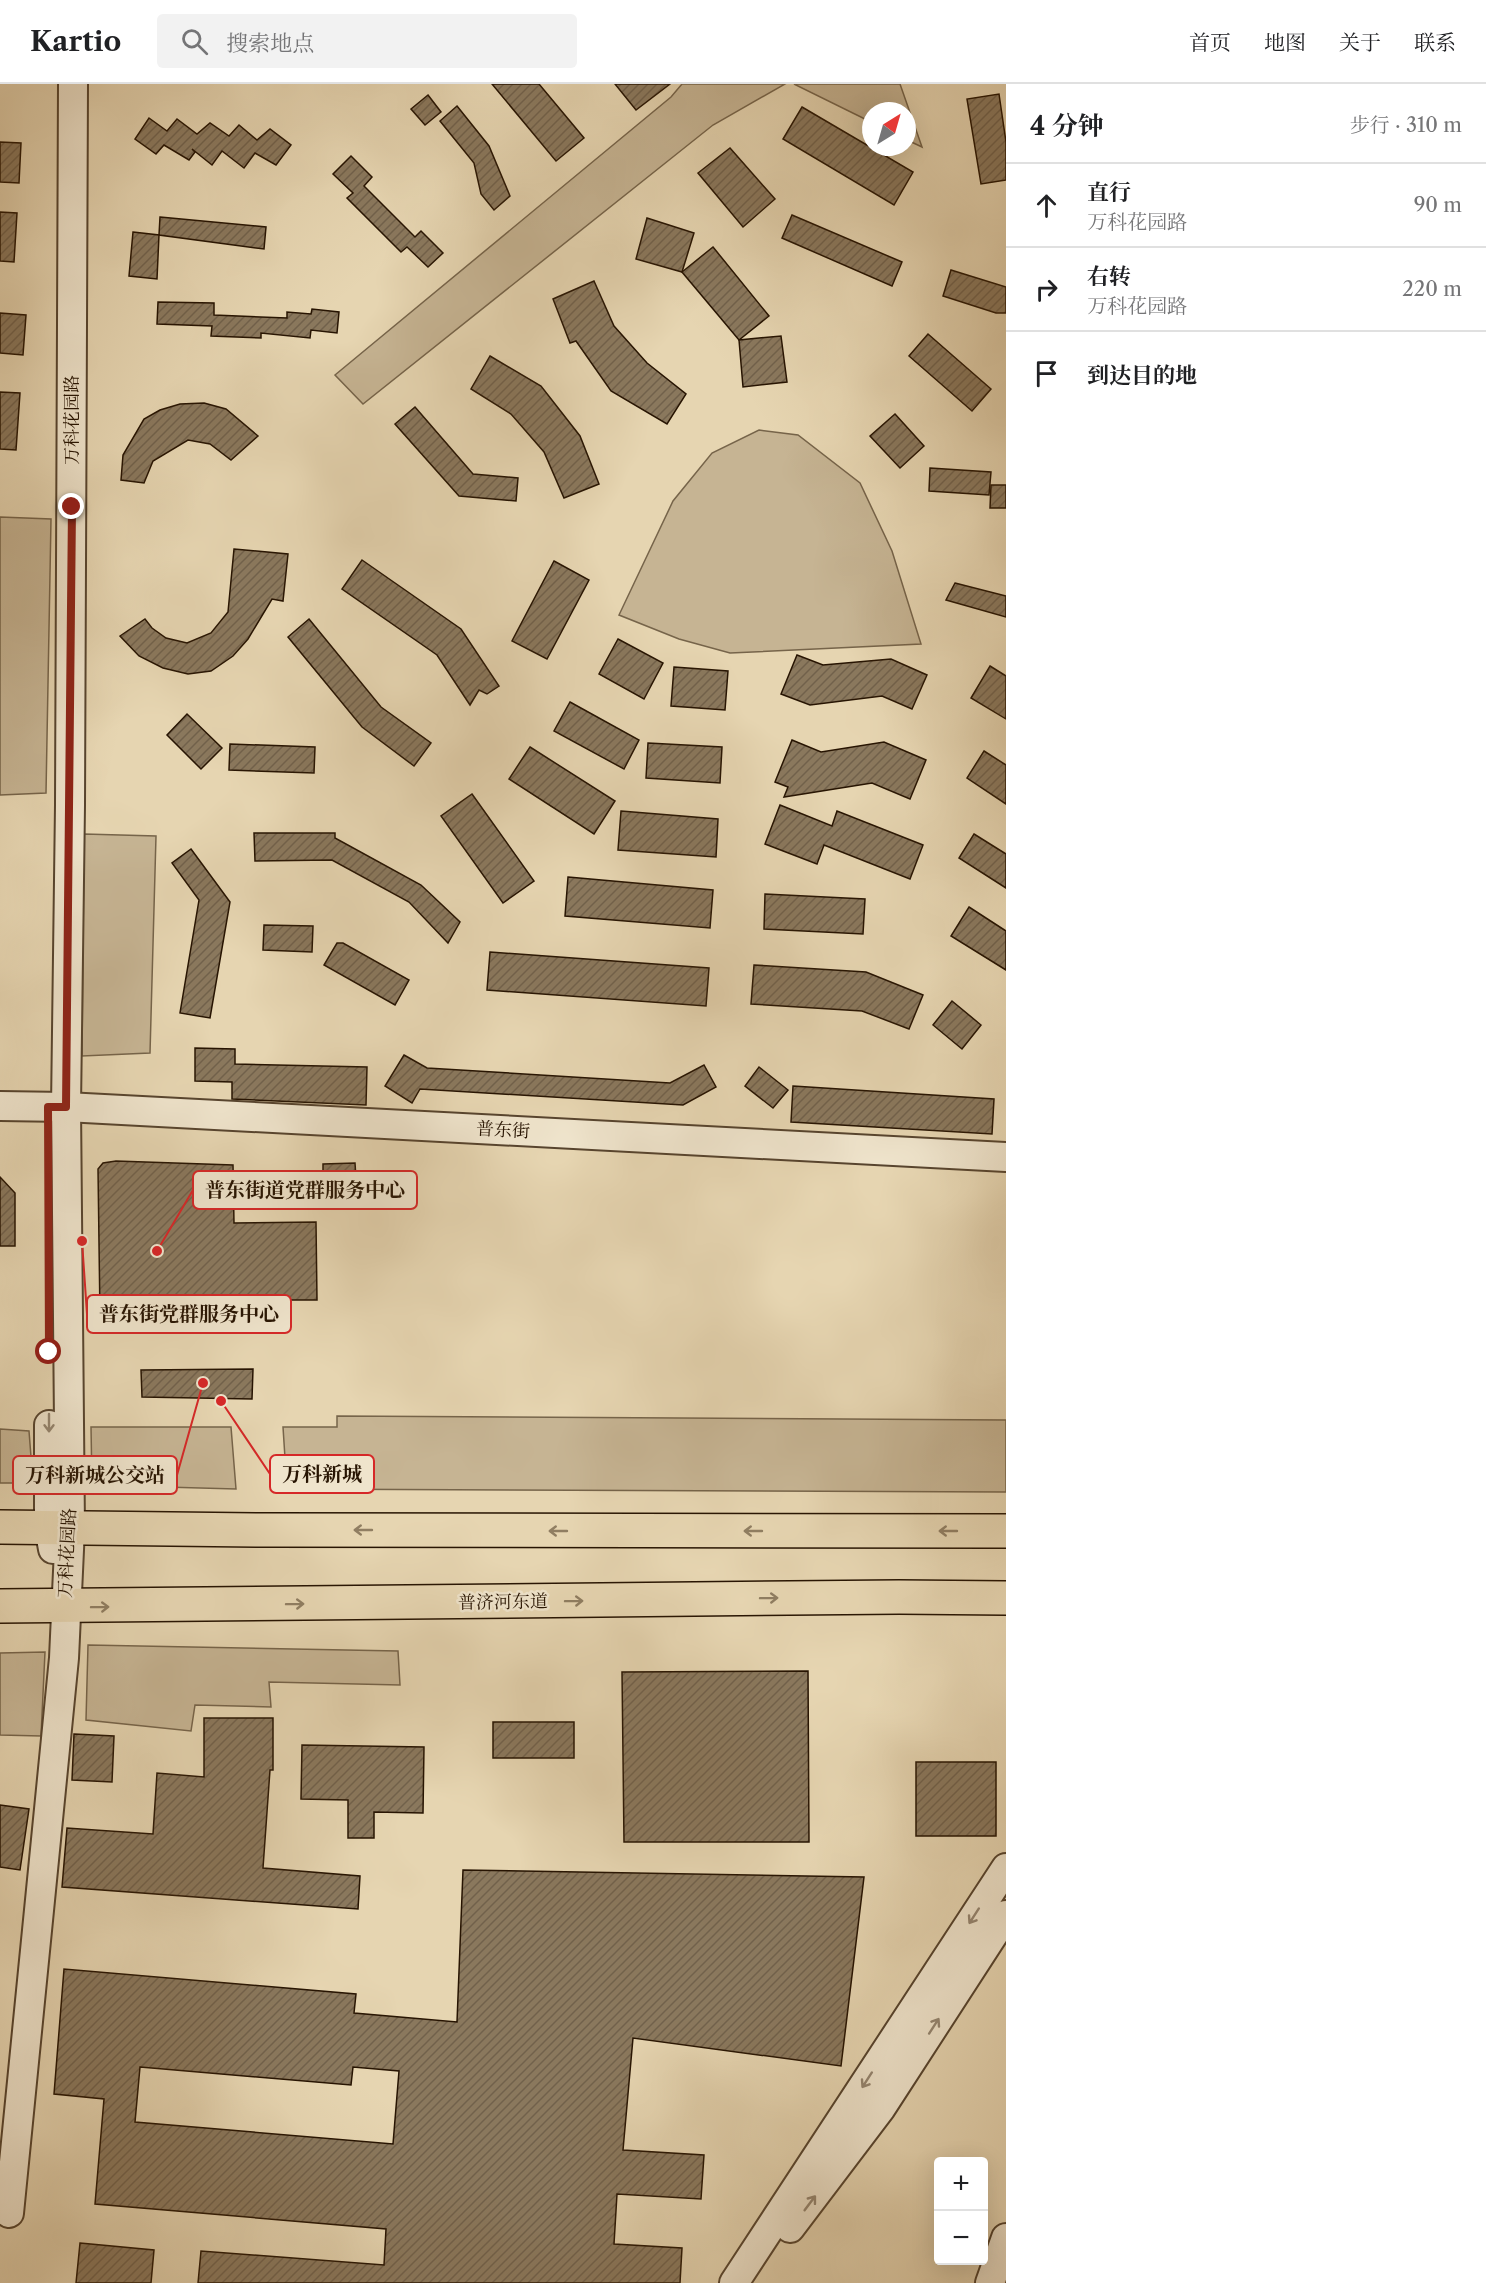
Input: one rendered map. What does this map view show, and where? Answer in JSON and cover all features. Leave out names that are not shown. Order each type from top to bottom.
[{"type":"main road","points":[[0,1527],[1006,1532]]},
{"type":"main road","name":"普济河东道","points":[[0,1606],[899,1597],[1006,1598]]},
{"type":"street","name":"万科花园路","points":[[9,2212],[64,1658],[65,1607],[60,1528],[58,1351],[57,84]]},
{"type":"street","name":"万科花园路","points":[[57,1107],[70,793],[73,84]]},
{"type":"street","name":"普东街","points":[[0,1106],[57,1107],[1006,1157]]},
{"type":"street","points":[[734,2283],[1006,1868]]},
{"type":"street","points":[[750,2283],[881,2108],[1006,1915]]},
{"type":"street","points":[[990,2283],[1006,2238]]},
{"type":"shaded area","points":[[682,84],[785,84],[713,125],[363,404],[335,375],[671,97]]},
{"type":"shaded area","points":[[794,84],[900,84],[906,102],[862,102],[862,118]]},
{"type":"shaded area","points":[[916,130],[922,147],[916,144]]},
{"type":"shaded area","points":[[759,430],[798,435],[860,483],[892,551],[921,644],[730,653],[679,639],[619,615],[673,501],[712,453]]},
{"type":"shaded area","points":[[0,517],[51,519],[46,793],[0,795]]},
{"type":"shaded area","points":[[84,834],[156,836],[150,1053],[82,1056]]},
{"type":"shaded area","points":[[337,1416],[1006,1420],[1006,1492],[287,1489],[283,1427],[337,1427]]},
{"type":"shaded area","points":[[91,1427],[231,1427],[236,1489],[92,1485]]},
{"type":"shaded area","points":[[0,1429],[29,1431],[33,1483],[0,1483]]},
{"type":"shaded area","points":[[88,1645],[398,1651],[400,1685],[269,1682],[271,1707],[195,1705],[191,1731],[86,1720]]},
{"type":"shaded area","points":[[45,1652],[41,1736],[0,1735],[0,1653]]},
{"type":"building","points":[[492,84],[539,84],[584,138],[556,161]]},
{"type":"building","points":[[615,84],[670,84],[636,110]]},
{"type":"building","points":[[999,94],[1006,142],[1006,180],[981,184],[967,99]]},
{"type":"building","points":[[428,95],[441,112],[425,125],[411,109]]},
{"type":"building","points":[[457,106],[489,146],[510,196],[494,210],[481,194],[474,163],[440,121]]},
{"type":"building","points":[[802,107],[862,142],[862,156],[886,156],[913,172],[894,205],[783,139]]},
{"type":"building","points":[[149,118],[167,131],[177,119],[197,134],[210,123],[229,136],[239,125],[257,140],[270,129],[291,145],[276,165],[255,153],[244,168],[222,151],[212,165],[192,149],[195,152],[189,160],[164,145],[156,154],[135,139]]},
{"type":"building","points":[[0,142],[21,143],[19,183],[0,182]]},
{"type":"building","points":[[730,148],[775,199],[743,227],[698,173]]},
{"type":"building","points":[[351,156],[372,177],[364,186],[415,237],[421,231],[443,253],[428,267],[407,247],[401,252],[347,198],[353,193],[333,174]]},
{"type":"building","points":[[0,212],[17,213],[14,262],[0,261]]},
{"type":"building","points":[[792,215],[902,262],[892,286],[782,238]]},
{"type":"building","points":[[160,217],[266,227],[264,249],[159,235]]},
{"type":"building","points":[[647,218],[694,233],[682,272],[636,259]]},
{"type":"building","points":[[133,232],[159,235],[157,279],[129,276]]},
{"type":"building","points":[[713,247],[769,316],[739,340],[682,272]]},
{"type":"building","points":[[951,270],[1006,287],[1006,313],[996,313],[943,296]]},
{"type":"building","points":[[594,281],[614,326],[647,363],[686,394],[667,424],[611,391],[576,341],[570,343],[553,299]]},
{"type":"building","points":[[158,302],[214,303],[214,315],[287,318],[287,312],[311,314],[312,309],[339,312],[337,333],[311,330],[310,338],[261,333],[261,338],[211,336],[212,326],[157,324]]},
{"type":"building","points":[[0,313],[26,315],[23,355],[0,353]]},
{"type":"building","points":[[928,334],[991,389],[972,411],[909,356]]},
{"type":"building","points":[[781,336],[787,382],[743,387],[739,340]]},
{"type":"building","points":[[490,356],[541,386],[580,436],[599,484],[564,498],[544,452],[511,414],[471,389]]},
{"type":"building","points":[[0,392],[20,393],[16,450],[0,449]]},
{"type":"building","points":[[204,403],[226,409],[258,436],[231,460],[210,444],[188,440],[153,461],[144,483],[121,480],[123,455],[144,419],[160,410],[180,404]]},
{"type":"building","points":[[415,407],[473,474],[518,478],[516,501],[459,496],[395,424]]},
{"type":"building","points":[[895,414],[924,446],[900,468],[870,436]]},
{"type":"building","points":[[930,468],[991,472],[989,495],[929,491]]},
{"type":"building","points":[[991,485],[1006,485],[1006,508],[990,508]]},
{"type":"building","points":[[234,549],[288,554],[283,601],[272,599],[248,639],[233,656],[211,671],[188,674],[163,668],[139,656],[120,636],[145,619],[152,628],[166,638],[187,643],[211,633],[228,612]]},
{"type":"building","points":[[362,560],[461,629],[499,686],[487,694],[479,690],[470,705],[437,655],[342,589]]},
{"type":"building","points":[[554,561],[589,580],[547,659],[512,641]]},
{"type":"building","points":[[955,583],[1006,596],[1006,617],[946,600]]},
{"type":"building","points":[[309,619],[381,707],[431,743],[414,766],[362,727],[288,637]]},
{"type":"building","points":[[618,639],[663,663],[644,699],[599,674]]},
{"type":"building","points":[[797,655],[823,665],[891,659],[927,675],[912,709],[882,696],[810,705],[781,694]]},
{"type":"building","points":[[990,666],[1006,676],[1006,719],[971,698]]},
{"type":"building","points":[[674,667],[728,671],[725,710],[671,706]]},
{"type":"building","points":[[570,702],[639,740],[624,769],[554,731]]},
{"type":"building","points":[[187,714],[222,748],[201,769],[167,735]]},
{"type":"building","points":[[792,740],[821,752],[884,742],[926,760],[910,799],[872,783],[784,797],[788,787],[775,782]]},
{"type":"building","points":[[648,743],[722,747],[720,783],[646,778]]},
{"type":"building","points":[[230,744],[315,747],[314,773],[229,770]]},
{"type":"building","points":[[530,747],[615,801],[594,834],[509,779]]},
{"type":"building","points":[[984,751],[1006,765],[1006,804],[967,778]]},
{"type":"building","points":[[472,794],[534,881],[503,903],[441,816]]},
{"type":"building","points":[[780,805],[832,826],[837,811],[923,845],[910,879],[824,845],[817,864],[765,844]]},
{"type":"building","points":[[621,811],[718,819],[716,857],[618,850]]},
{"type":"building","points":[[254,833],[335,833],[335,838],[421,885],[460,922],[448,943],[409,902],[332,860],[255,861]]},
{"type":"building","points":[[974,834],[1006,854],[1006,888],[959,858]]},
{"type":"building","points":[[191,849],[230,902],[210,1018],[180,1013],[199,900],[172,863]]},
{"type":"building","points":[[568,877],[713,890],[710,928],[565,916]]},
{"type":"building","points":[[765,894],[865,899],[863,934],[764,929]]},
{"type":"building","points":[[969,907],[1006,931],[1006,970],[951,936]]},
{"type":"building","points":[[264,925],[313,926],[312,952],[263,950]]},
{"type":"building","points":[[337,943],[343,943],[409,980],[395,1005],[324,965]]},
{"type":"building","points":[[490,952],[709,968],[706,1006],[487,990]]},
{"type":"building","points":[[754,965],[866,972],[923,995],[909,1029],[862,1011],[751,1004]]},
{"type":"building","points":[[952,1001],[981,1025],[962,1049],[933,1025]]},
{"type":"building","points":[[195,1048],[235,1049],[235,1064],[367,1067],[366,1105],[232,1099],[232,1082],[195,1081]]},
{"type":"building","points":[[404,1055],[427,1068],[670,1083],[704,1065],[716,1087],[683,1105],[420,1089],[412,1103],[385,1086]]},
{"type":"building","points":[[759,1067],[788,1090],[773,1108],[745,1086]]},
{"type":"building","points":[[793,1086],[994,1099],[992,1134],[791,1122]]},
{"type":"building","points":[[116,1161],[233,1165],[234,1223],[316,1222],[317,1300],[216,1300],[213,1317],[100,1316],[98,1169],[103,1163]]},
{"type":"building","points":[[355,1163],[357,1194],[342,1194],[342,1180],[323,1181],[323,1164]]},
{"type":"building","points":[[0,1177],[15,1193],[15,1246],[0,1246]]},
{"type":"building","points":[[253,1369],[252,1399],[142,1397],[141,1370]]},
{"type":"building","points":[[808,1671],[809,1842],[624,1842],[622,1672]]},
{"type":"building","points":[[204,1718],[273,1718],[273,1770],[270,1770],[263,1868],[360,1876],[358,1909],[62,1887],[67,1828],[153,1834],[157,1773],[204,1777]]},
{"type":"building","points":[[493,1722],[574,1722],[574,1758],[493,1758]]},
{"type":"building","points":[[74,1734],[114,1736],[112,1782],[72,1780]]},
{"type":"building","points":[[302,1745],[424,1747],[423,1813],[374,1812],[374,1838],[348,1838],[348,1800],[301,1799]]},
{"type":"building","points":[[916,1762],[996,1762],[996,1836],[916,1836]]},
{"type":"building","points":[[0,1805],[29,1809],[20,1870],[0,1867]]},
{"type":"building","points":[[463,1870],[864,1877],[841,2066],[633,2038],[623,2150],[704,2155],[701,2199],[617,2194],[614,2244],[682,2248],[680,2283],[198,2283],[201,2251],[384,2265],[386,2229],[95,2204],[104,2099],[54,2094],[64,1969],[356,1994],[354,2013],[457,2022]],"holes":[[[140,2067],[351,2085],[353,2067],[399,2071],[393,2144],[135,2122]]]},
{"type":"building","points":[[80,2243],[154,2250],[151,2283],[76,2283]]},
{"type":"place","name":"普东街党群服务中心","points":[[82,1241]]},
{"type":"place","name":"普东街道党群服务中心","points":[[157,1251]]},
{"type":"place","name":"万科新城公交站","points":[[203,1383]]},
{"type":"place","name":"万科新城","points":[[221,1401]]},
{"type":"route","points":[[49,1352],[48,1107],[66,1107],[72,507]]}]
